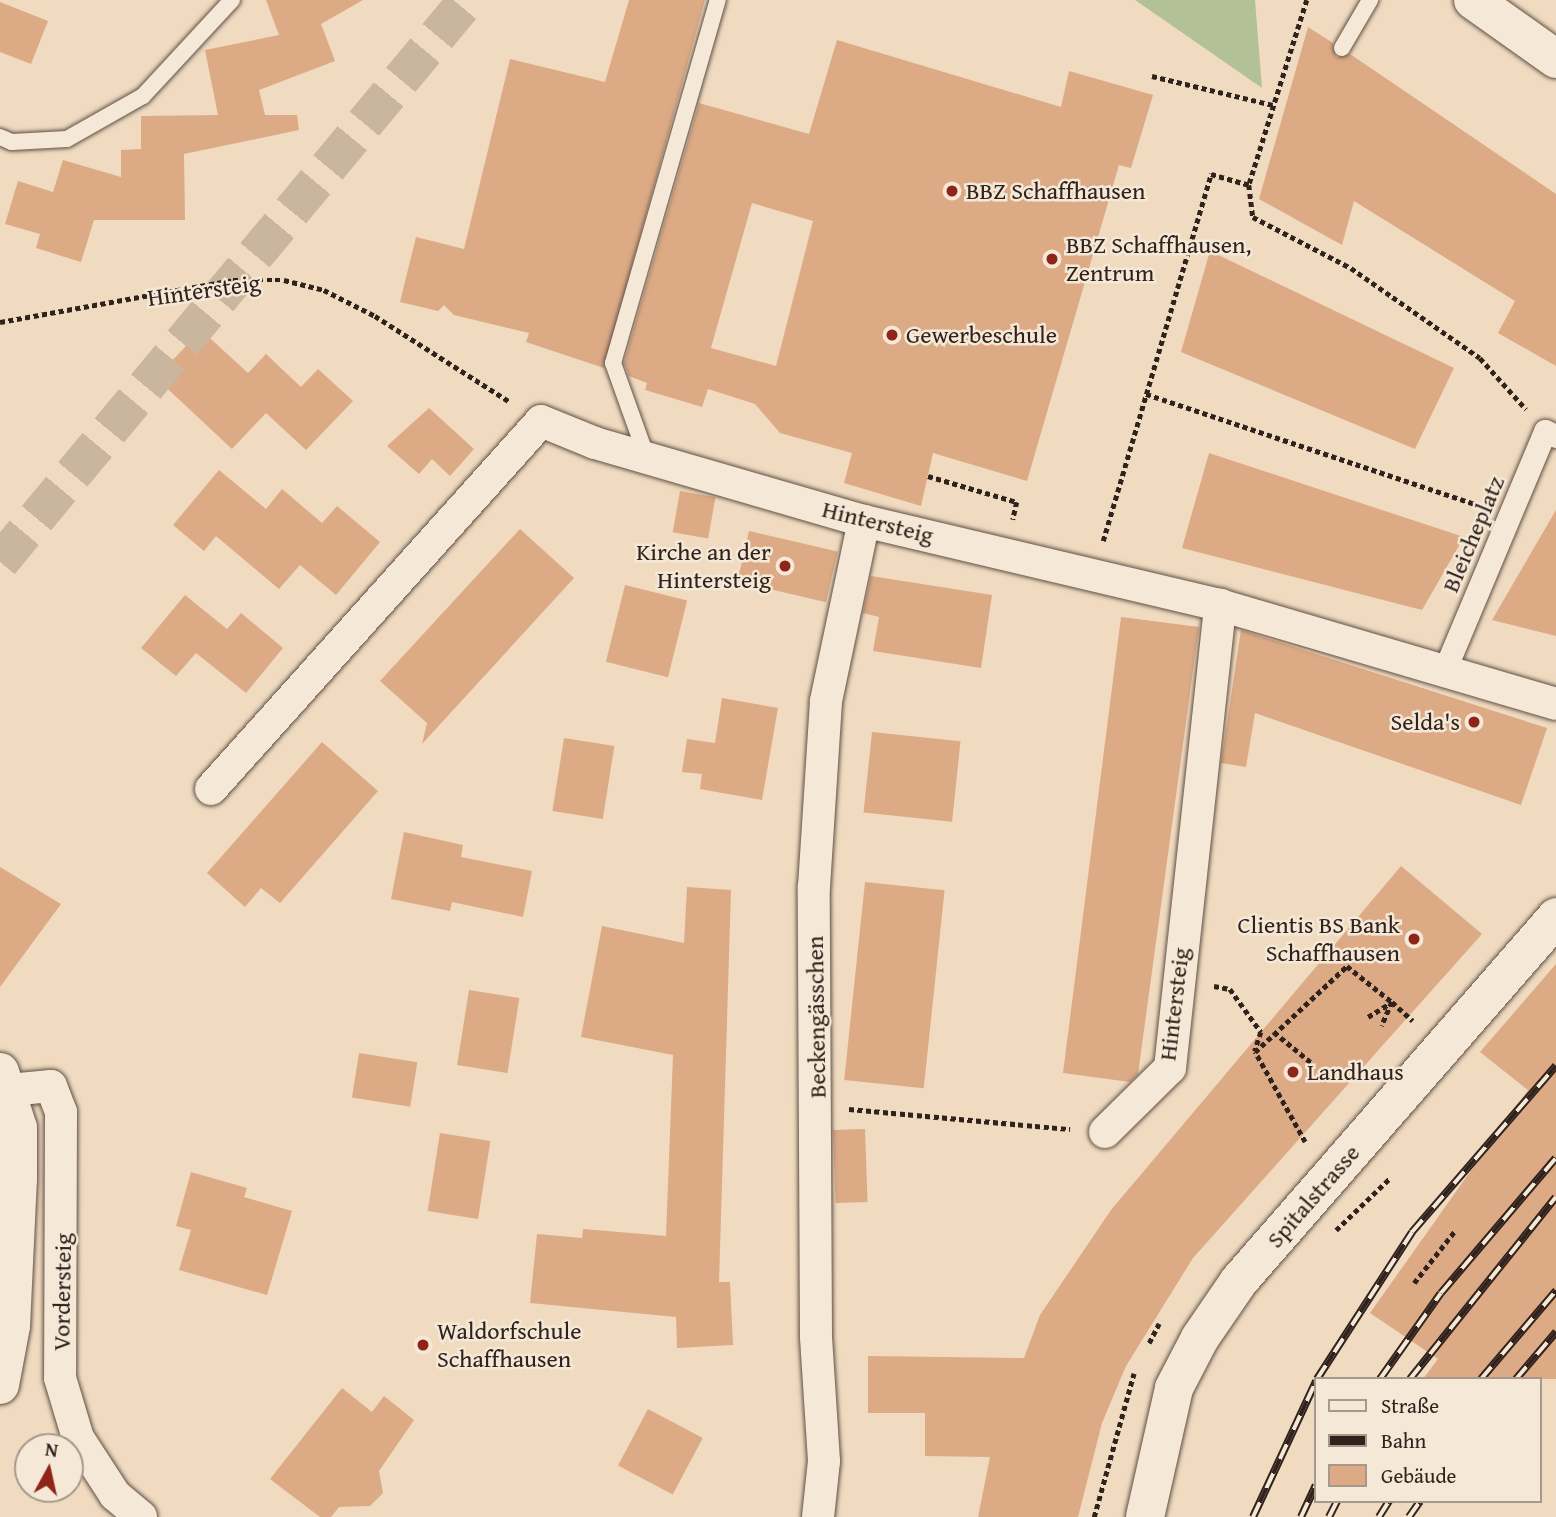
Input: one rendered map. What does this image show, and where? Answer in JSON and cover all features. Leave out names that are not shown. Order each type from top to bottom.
[{"type":"main road","points":[[1473,0],[1556,58]]},
{"type":"main road","name":"Spitalstrasse","points":[[1145,1517],[1174,1388],[1200,1338],[1239,1281],[1556,917]]},
{"type":"main road","points":[[0,1385],[11,1326],[19,1178],[5,1081]]},
{"type":"street","name":"Hintersteig","points":[[541,421],[646,458],[864,521],[1220,605],[1445,669],[1556,704]]},
{"type":"street","points":[[211,789],[541,421]]},
{"type":"street","name":"Bleicheplatz","points":[[1445,669],[1510,514],[1550,433]]},
{"type":"street","name":"Beckengässchen","points":[[818,1517],[824,1461],[816,1336],[814,887],[826,701],[864,521]]},
{"type":"street","name":"Hintersteig","points":[[1105,1132],[1170,1068],[1220,605]]},
{"type":"street","name":"Vordersteig","points":[[5,1081],[51,1086],[61,1112],[60,1378],[78,1438],[115,1495],[141,1517]]},
{"type":"lane","points":[[0,136],[12,142],[67,139],[143,96],[232,0]]},
{"type":"lane","points":[[646,458],[612,363],[718,0]]},
{"type":"lane","points":[[1342,48],[1370,0]]},
{"type":"path","points":[[1307,0],[1249,185],[1253,216],[1351,268],[1480,358],[1550,433]]},
{"type":"path","points":[[1152,76],[1273,105]]},
{"type":"path","points":[[1094,574],[1210,173],[1249,185]]},
{"type":"path","name":"Hintersteig","points":[[0,322],[233,280],[284,280],[324,290],[375,316],[541,421]]},
{"type":"path","points":[[1146,394],[1510,514]]},
{"type":"path","points":[[928,476],[1017,502]]},
{"type":"path","points":[[1299,1150],[1307,1140],[1255,1052],[1347,966],[1442,1047]]},
{"type":"path","points":[[1368,1017],[1392,1002]]},
{"type":"path","points":[[1382,1026],[1392,1002]]},
{"type":"path","points":[[1274,1032],[1313,1064]]},
{"type":"path","points":[[817,1106],[1105,1132]]},
{"type":"path","points":[[1341,1232],[1391,1177]]},
{"type":"path","points":[[1414,1283],[1454,1232]]},
{"type":"path","points":[[1144,1352],[1155,1330]]},
{"type":"path","points":[[1094,1517],[1123,1398],[1139,1364]]},
{"type":"green space","points":[[1135,0],[1255,0],[1262,88]]},
{"type":"building","points":[[266,0],[363,0],[321,24],[335,61],[259,90],[265,115],[297,115],[299,130],[184,154],[185,220],[94,220],[81,262],[36,248],[40,234],[5,224],[18,181],[53,192],[63,160],[121,177],[121,150],[141,149],[141,116],[218,115],[205,50],[279,35]]},
{"type":"building","points":[[629,0],[705,0],[604,368],[526,342],[529,333],[454,315],[444,305],[438,311],[400,302],[416,237],[464,249],[510,59],[605,82]]},
{"type":"building","points":[[0,2],[48,21],[31,64],[0,52]]},
{"type":"building","points":[[1308,27],[1333,43],[1336,57],[1350,54],[1556,194],[1556,366],[1498,333],[1515,301],[1354,201],[1342,245],[1259,199]]},
{"type":"building","points":[[837,40],[1061,107],[1069,71],[1153,95],[1131,168],[1119,165],[1027,481],[933,453],[921,506],[844,483],[852,453],[780,433],[755,404],[708,389],[702,407],[645,390],[647,383],[629,376],[624,363],[699,103],[809,134]],"holes":[[[752,203],[813,221],[776,366],[711,348]]]},
{"type":"building","points":[[1210,251],[1454,368],[1415,449],[1181,352]]},
{"type":"building","points":[[201,330],[248,373],[266,354],[301,387],[318,369],[353,401],[306,450],[266,413],[232,449],[156,378]]},
{"type":"building","points":[[429,408],[474,449],[450,476],[432,459],[419,474],[387,446]]},
{"type":"building","points":[[1209,453],[1464,537],[1422,610],[1182,548]]},
{"type":"building","points":[[219,470],[266,509],[282,489],[322,523],[337,506],[380,542],[336,595],[300,565],[279,589],[216,536],[204,551],[173,525]]},
{"type":"building","points":[[680,491],[715,497],[708,539],[673,532]]},
{"type":"building","points":[[1556,510],[1556,636],[1492,620]]},
{"type":"building","points":[[520,529],[574,578],[422,744],[427,723],[380,681]]},
{"type":"building","name":"Kirche an der Hintersteig","points":[[749,531],[838,551],[826,602],[737,582]]},
{"type":"building","points":[[871,576],[992,595],[981,668],[873,651],[879,617],[863,613]]},
{"type":"building","points":[[625,585],[687,600],[668,677],[606,662]]},
{"type":"building","points":[[185,595],[227,629],[241,613],[283,648],[246,693],[196,653],[176,676],[141,648]]},
{"type":"building","points":[[1121,617],[1199,627],[1138,1074],[1130,1082],[1063,1073]]},
{"type":"building","points":[[1241,630],[1547,728],[1521,805],[1255,713],[1246,767],[1221,763]]},
{"type":"building","points":[[722,698],[778,708],[762,800],[700,789],[702,774],[682,772],[687,739],[715,743]]},
{"type":"building","points":[[872,732],[961,741],[952,822],[864,813]]},
{"type":"building","points":[[564,738],[614,746],[603,819],[552,811]]},
{"type":"building","points":[[322,742],[378,791],[280,903],[261,888],[245,907],[207,873]]},
{"type":"building","points":[[404,832],[463,845],[461,857],[532,871],[523,917],[452,902],[450,911],[391,899]]},
{"type":"building","name":"Landhaus","points":[[1401,866],[1482,934],[1193,1258],[1126,1366],[1102,1423],[1078,1517],[978,1517],[990,1457],[925,1456],[925,1413],[868,1413],[868,1356],[1024,1358],[1040,1315],[1111,1210]]},
{"type":"building","points":[[0,867],[61,904],[0,987]]},
{"type":"building","points":[[865,882],[945,890],[924,1088],[844,1080]]},
{"type":"building","points":[[687,887],[731,890],[719,1282],[730,1282],[733,1345],[677,1348],[676,1317],[530,1303],[537,1234],[582,1238],[583,1229],[666,1236],[673,1055],[581,1037],[602,926],[684,943]]},
{"type":"building","points":[[1556,964],[1556,1379],[1424,1377],[1438,1359],[1370,1313],[1528,1090],[1480,1052]]},
{"type":"building","points":[[469,990],[519,998],[507,1073],[457,1065]]},
{"type":"building","points":[[359,1053],[417,1062],[410,1107],[352,1097]]},
{"type":"building","points":[[865,1129],[868,1202],[836,1203],[833,1130]]},
{"type":"building","points":[[440,1133],[490,1141],[478,1219],[428,1211]]},
{"type":"building","points":[[191,1172],[247,1188],[244,1197],[292,1211],[267,1295],[179,1270],[191,1230],[176,1226]]},
{"type":"building","points":[[342,1388],[372,1412],[384,1396],[414,1420],[379,1471],[383,1493],[370,1506],[339,1507],[331,1517],[320,1517],[270,1479]]},
{"type":"building","points":[[648,1409],[703,1438],[673,1495],[618,1466]]},
{"type":"tunnel","points":[[0,562],[467,0]]},
{"type":"railway","points":[[1318,1377],[1412,1232],[1556,1066]]},
{"type":"railway","points":[[1381,1377],[1441,1293],[1556,1158]]},
{"type":"railway","points":[[1412,1377],[1556,1197]]},
{"type":"railway","points":[[1483,1377],[1556,1291]]},
{"type":"railway","points":[[1518,1377],[1556,1332]]},
{"type":"railway","points":[[1253,1517],[1314,1385]]},
{"type":"railway","points":[[1301,1517],[1314,1489]]},
{"type":"railway","points":[[1329,1517],[1336,1503]]},
{"type":"railway","points":[[1379,1517],[1388,1503]]},
{"type":"railway","points":[[1409,1517],[1419,1503]]},
{"type":"place","name":"BBZ Schaffhausen","points":[[952,191]]},
{"type":"place","name":"BBZ Schaffhausen, Zentrum","points":[[1052,259]]},
{"type":"place","name":"Gewerbeschule","points":[[892,335]]},
{"type":"place","name":"Kirche an der Hintersteig","points":[[785,566]]},
{"type":"place","name":"Selda's","points":[[1474,722]]},
{"type":"place","name":"Clientis BS Bank Schaffhausen","points":[[1414,939]]},
{"type":"place","name":"Landhaus","points":[[1293,1072]]},
{"type":"place","name":"Waldorfschule Schaffhausen","points":[[423,1345]]}]
